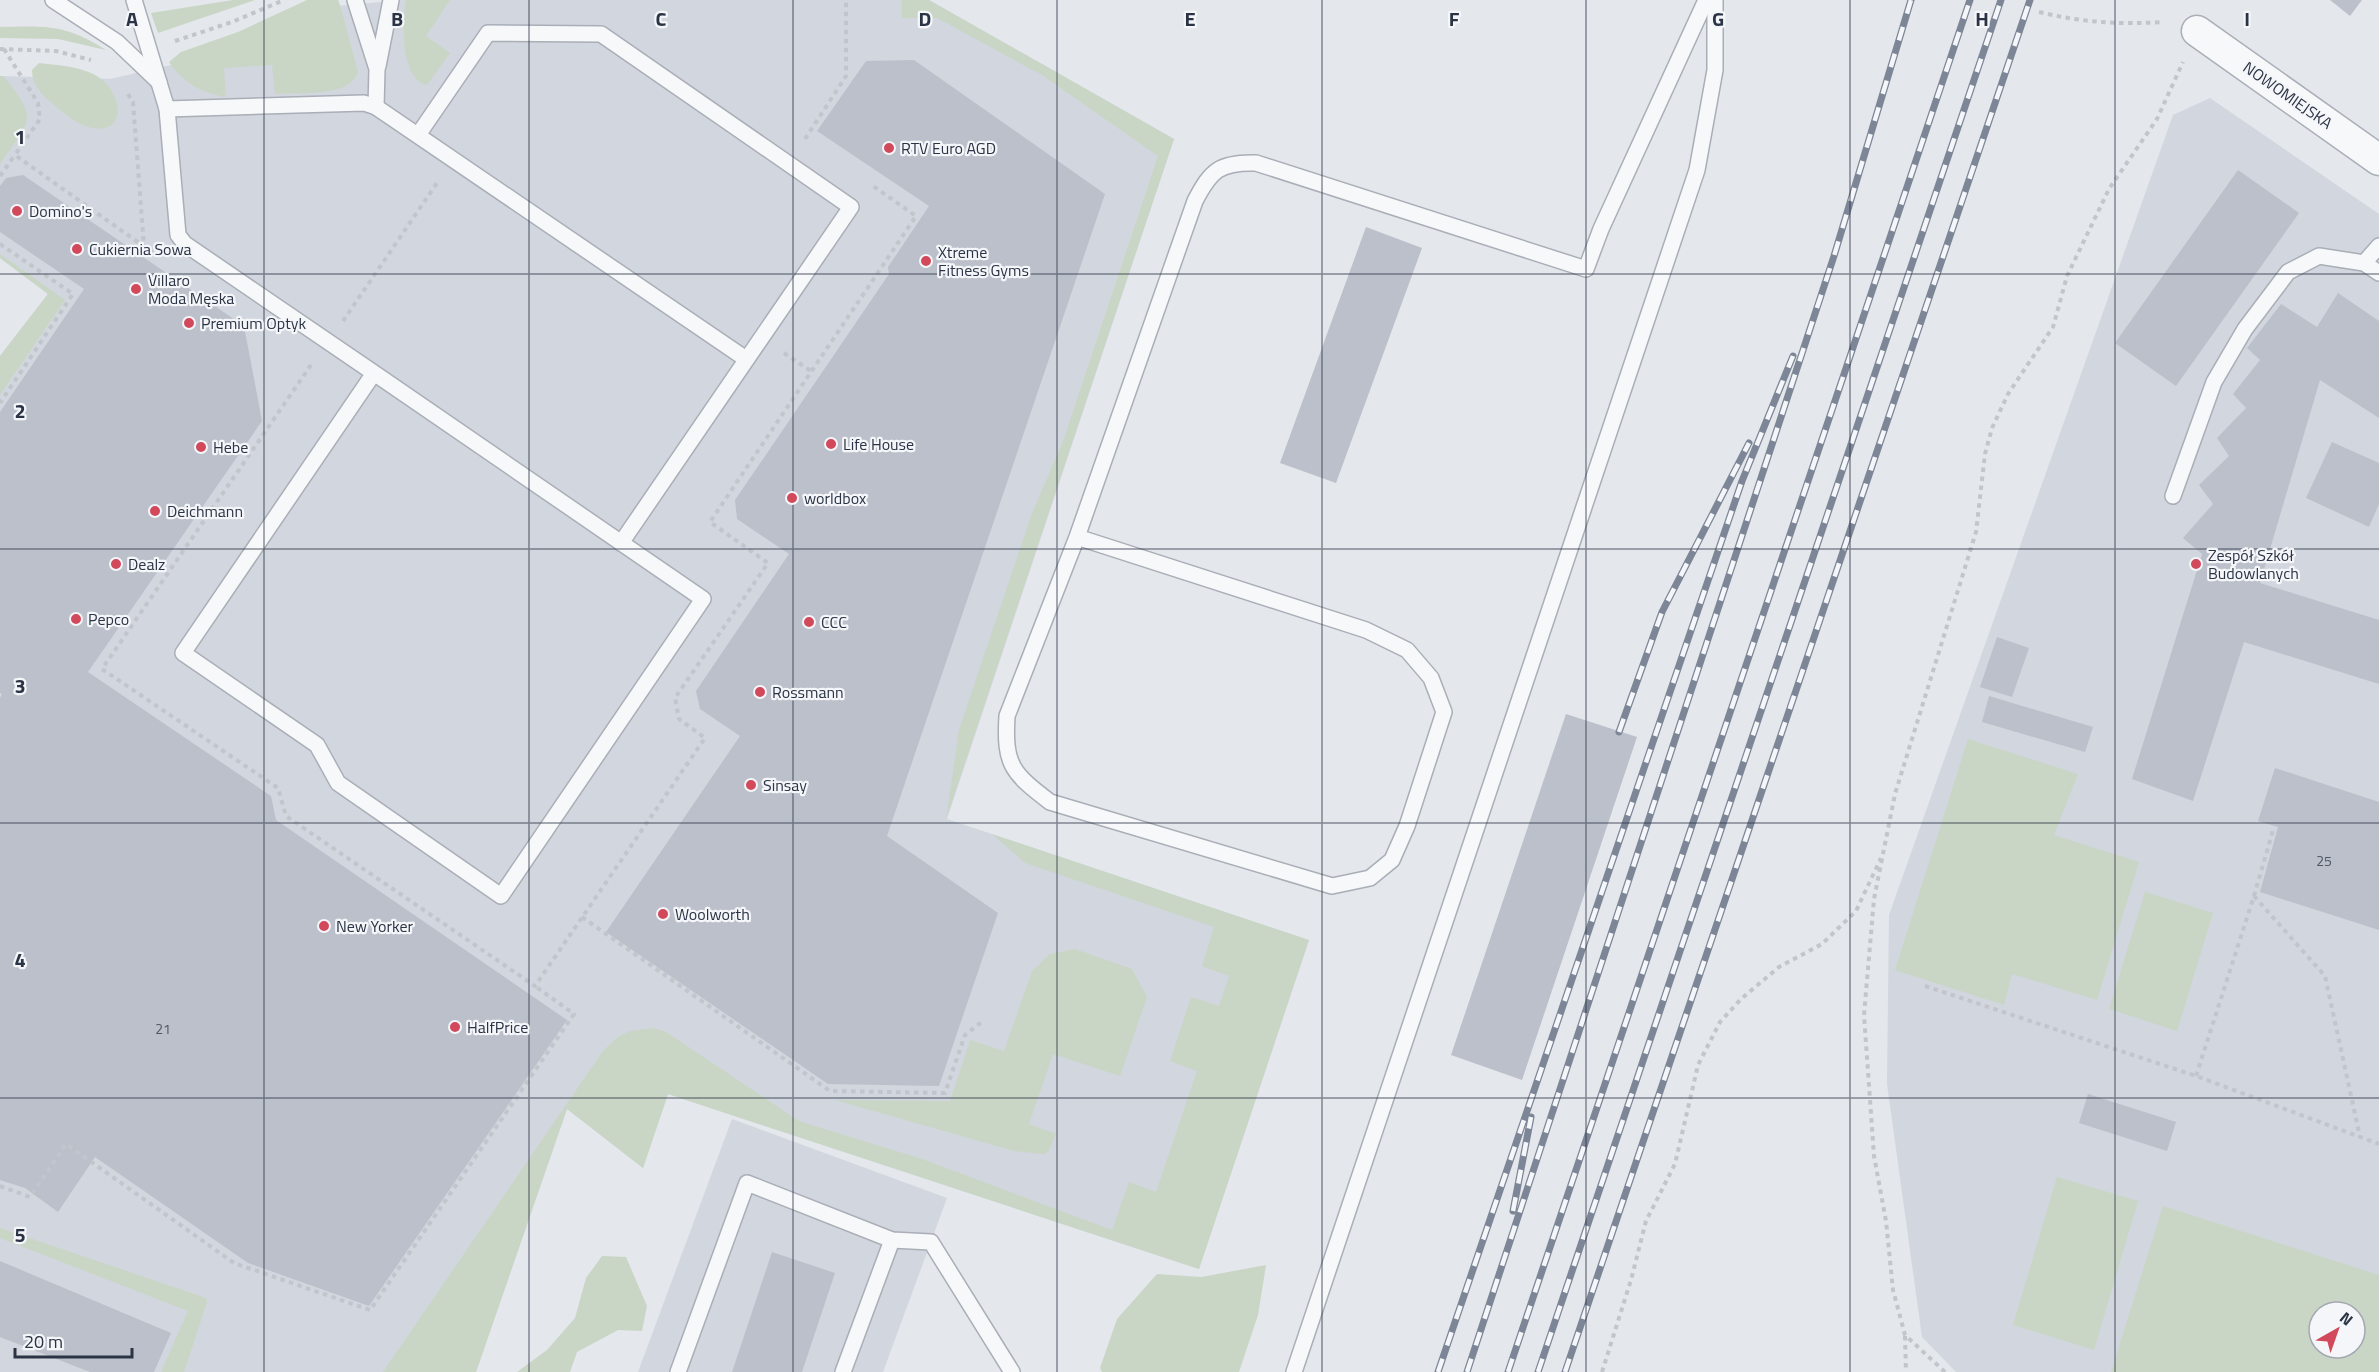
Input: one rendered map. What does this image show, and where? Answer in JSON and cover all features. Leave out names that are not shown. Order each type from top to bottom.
[{"type":"street","name":"NOWOMIEJSKA","points":[[2197,31],[2379,160]]},
{"type":"lane","points":[[52,0],[117,42],[160,82]]},
{"type":"lane","points":[[134,0],[167,109],[178,235],[185,244],[374,373],[703,599],[501,896],[338,783],[318,745],[183,653],[374,373]]},
{"type":"lane","points":[[355,0],[378,69]]},
{"type":"lane","points":[[376,107],[378,69],[391,0]]},
{"type":"lane","points":[[1077,537],[1366,630],[1407,650],[1431,678],[1444,712],[1407,826],[1392,860],[1370,878],[1332,886],[1050,802],[1020,779],[1005,746],[1007,716],[1077,537],[1195,201],[1208,175],[1232,162],[1256,162],[1586,269],[1706,0]]},
{"type":"lane","points":[[1294,1372],[1697,170],[1715,70],[1715,0]]},
{"type":"lane","points":[[418,135],[488,33],[601,34],[851,207],[621,543]]},
{"type":"lane","points":[[167,109],[364,104],[376,107],[747,359]]},
{"type":"lane","points":[[2364,263],[2379,246]]},
{"type":"lane","points":[[2174,496],[2214,382],[2245,329],[2288,273],[2319,256],[2364,263],[2379,273]]},
{"type":"lane","points":[[678,1372],[747,1183],[892,1240],[931,1242],[1012,1372]]},
{"type":"lane","points":[[843,1372],[892,1240]]},
{"type":"path","points":[[813,145],[804,138],[846,76],[846,0]]},
{"type":"path","points":[[1906,1372],[1905,1335],[1893,1290],[1886,1221],[1874,1156],[1864,1015],[1874,899],[1884,852],[1904,763],[1976,532],[1985,454],[1992,428],[2008,394],[2053,327],[2071,266],[2109,189],[2157,119],[2197,31],[2170,22],[2117,25],[2074,20],[2039,12]]},
{"type":"path","points":[[0,176],[40,119],[38,103],[4,49]]},
{"type":"path","points":[[126,93],[133,102],[144,247]]},
{"type":"path","points":[[15,155],[163,260]]},
{"type":"path","points":[[0,1186],[30,1197],[66,1144],[234,1263],[370,1310],[573,1014],[286,816],[278,788],[102,669],[453,160]]},
{"type":"path","points":[[535,986],[705,738],[679,719],[675,698],[768,563],[710,522],[916,216],[869,183]]},
{"type":"path","points":[[0,244],[73,294],[0,403]]},
{"type":"path","points":[[303,359],[312,366]]},
{"type":"path","points":[[2196,1077],[2273,830]]},
{"type":"path","points":[[1602,1372],[1631,1280],[1646,1221],[1675,1164],[1698,1065],[1720,1022],[1741,999],[1779,967],[1822,944],[1856,911],[1884,852]]},
{"type":"path","points":[[2254,896],[2325,976],[2360,1137]]},
{"type":"path","points":[[582,917],[606,937],[830,1091],[945,1093],[965,1035],[983,1021]]},
{"type":"path","points":[[1925,986],[2196,1077],[2379,1144]]},
{"type":"path","points":[[1905,1335],[1945,1372]]},
{"type":"shaded area","points":[[403,0],[929,0],[1174,139],[947,819],[1309,940],[1199,1269],[668,1094],[643,1168],[567,1109],[476,1372],[0,1372],[0,356],[48,294],[0,258],[0,76],[110,79],[171,65],[326,7]]},
{"type":"shaded area","name":"Zespół Szkół Budowlanych","points":[[2210,98],[2379,214],[2379,1372],[1956,1372],[1922,1337],[1887,1084],[1889,915],[2173,115]]},
{"type":"shaded area","points":[[732,1119],[947,1198],[883,1372],[638,1372]]},
{"type":"green space","points":[[233,0],[255,0],[158,33],[151,13]]},
{"type":"green space","points":[[307,0],[338,0],[358,72],[345,86],[322,92],[275,94],[272,65],[224,68],[226,97],[194,86],[180,76],[169,62],[181,52],[238,32]]},
{"type":"green space","points":[[406,0],[450,0],[426,36],[450,53],[427,85],[418,80],[407,60],[404,34]]},
{"type":"green space","points":[[902,0],[929,0],[1174,139],[946,819],[959,730],[1032,513],[1062,444],[1158,156],[1042,75],[937,18],[902,18]]},
{"type":"green space","points":[[0,27],[55,28],[79,35],[106,50],[58,39],[0,38]]},
{"type":"green space","points":[[39,63],[80,69],[102,80],[110,88],[118,108],[113,124],[105,128],[86,126],[45,97],[38,89],[32,75],[32,70]]},
{"type":"green space","points":[[0,76],[3,76],[22,102],[27,120],[0,164]]},
{"type":"green space","points":[[0,254],[65,300],[0,395],[0,356],[48,294],[0,258]]},
{"type":"green space","points":[[1968,739],[2078,774],[2054,835],[2139,862],[2097,1000],[2012,974],[2004,1005],[1895,970]]},
{"type":"green space","points":[[992,834],[1309,940],[1199,1269],[668,1094],[643,1168],[567,1109],[476,1372],[383,1372],[603,1051],[618,1037],[630,1031],[654,1028],[666,1032],[799,1121],[922,1159],[1112,1230],[1129,1182],[1156,1192],[1197,1071],[1170,1061],[1191,997],[1219,1006],[1229,976],[1202,966],[1214,927],[1025,863]]},
{"type":"green space","points":[[2145,892],[2213,913],[2177,1031],[2109,1009]]},
{"type":"green space","points":[[1075,949],[1132,969],[1147,997],[1120,1076],[1053,1054],[1029,1124],[1056,1134],[1048,1152],[1044,1154],[1014,1151],[835,1100],[950,1101],[970,1040],[1004,1051],[1032,971],[1050,954]]},
{"type":"green space","points":[[2057,1177],[2138,1201],[2094,1350],[2013,1325]]},
{"type":"green space","points":[[2163,1206],[2379,1275],[2379,1372],[2111,1372]]},
{"type":"green space","points":[[0,1228],[206,1298],[207,1302],[184,1372],[161,1372],[188,1311],[0,1238]]},
{"type":"green space","points":[[602,1256],[626,1257],[647,1306],[642,1331],[618,1330],[577,1352],[570,1372],[517,1372],[547,1350],[575,1318],[586,1278]]},
{"type":"green space","points":[[1266,1265],[1258,1315],[1239,1372],[1102,1372],[1100,1368],[1117,1319],[1157,1274],[1201,1277]]},
{"type":"building","points":[[2330,0],[2362,0],[2350,16]]},
{"type":"building","points":[[914,60],[1105,194],[887,836],[998,913],[939,1086],[828,1084],[606,932],[740,736],[700,709],[696,691],[789,554],[737,519],[735,500],[889,274],[888,267],[929,206],[817,131],[866,61]]},
{"type":"building","points":[[2238,170],[2299,213],[2176,386],[2115,343]]},
{"type":"building","points":[[23,175],[244,326],[262,421],[88,672],[271,796],[276,820],[567,1020],[369,1306],[248,1263],[95,1157],[58,1212],[25,1188],[0,1180],[0,698],[2,694],[0,693],[0,412],[84,289],[0,232],[0,186],[6,178]]},
{"type":"building","points":[[1366,227],[1422,248],[1336,483],[1280,463]]},
{"type":"building","points":[[2338,293],[2379,321],[2379,418],[2320,380],[2260,583],[2379,620],[2379,684],[2244,642],[2193,801],[2132,779],[2202,554],[2183,538],[2213,504],[2199,485],[2229,456],[2217,438],[2246,408],[2233,394],[2260,360],[2247,348],[2281,304],[2317,327]]},
{"type":"building","points":[[2332,442],[2379,463],[2379,504],[2369,527],[2306,498]]},
{"type":"building","points":[[1997,637],[2029,648],[2012,697],[1980,687]]},
{"type":"building","points":[[1989,696],[2093,727],[2085,752],[1982,722]]},
{"type":"building","points":[[1566,714],[1637,737],[1522,1080],[1451,1055]]},
{"type":"building","points":[[2275,768],[2379,802],[2379,930],[2260,892],[2278,827],[2258,821]]},
{"type":"building","points":[[2088,1094],[2176,1122],[2167,1151],[2079,1123]]},
{"type":"building","points":[[772,1252],[835,1273],[802,1372],[732,1372]]},
{"type":"building","points":[[0,1261],[171,1333],[154,1372],[90,1372],[0,1337]]},
{"type":"railway","points":[[1467,1372],[1834,256],[1911,0]]},
{"type":"railway","points":[[1508,1372],[1970,0]]},
{"type":"railway","points":[[1538,1372],[2001,0]]},
{"type":"railway","points":[[1565,1372],[2030,0]]},
{"type":"railway","points":[[1438,1372],[1742,481],[1793,356]]},
{"type":"railway","points":[[1619,732],[1662,612],[1749,443]]},
{"type":"railway","points":[[1513,1211],[1531,1117]]},
{"type":"place","name":"RTV Euro AGD","points":[[889,148]]},
{"type":"place","name":"Domino's","points":[[17,211]]},
{"type":"place","name":"Cukiernia Sowa","points":[[77,249]]},
{"type":"place","name":"Xtreme Fitness Gyms","points":[[926,261]]},
{"type":"place","name":"Villaro Moda Męska","points":[[136,289]]},
{"type":"place","name":"Premium Optyk","points":[[189,323]]},
{"type":"place","name":"Life House","points":[[831,444]]},
{"type":"place","name":"Hebe","points":[[201,447]]},
{"type":"place","name":"worldbox","points":[[792,498]]},
{"type":"place","name":"Deichmann","points":[[155,511]]},
{"type":"place","name":"Dealz","points":[[116,564]]},
{"type":"place","name":"Zespół Szkół Budowlanych","points":[[2196,564]]},
{"type":"place","name":"Pepco","points":[[76,619]]},
{"type":"place","name":"CCC","points":[[809,622]]},
{"type":"place","name":"Rossmann","points":[[760,692]]},
{"type":"place","name":"Sinsay","points":[[751,785]]},
{"type":"place","name":"Woolworth","points":[[663,914]]},
{"type":"place","name":"New Yorker","points":[[324,926]]},
{"type":"place","name":"HalfPrice","points":[[455,1027]]}]
